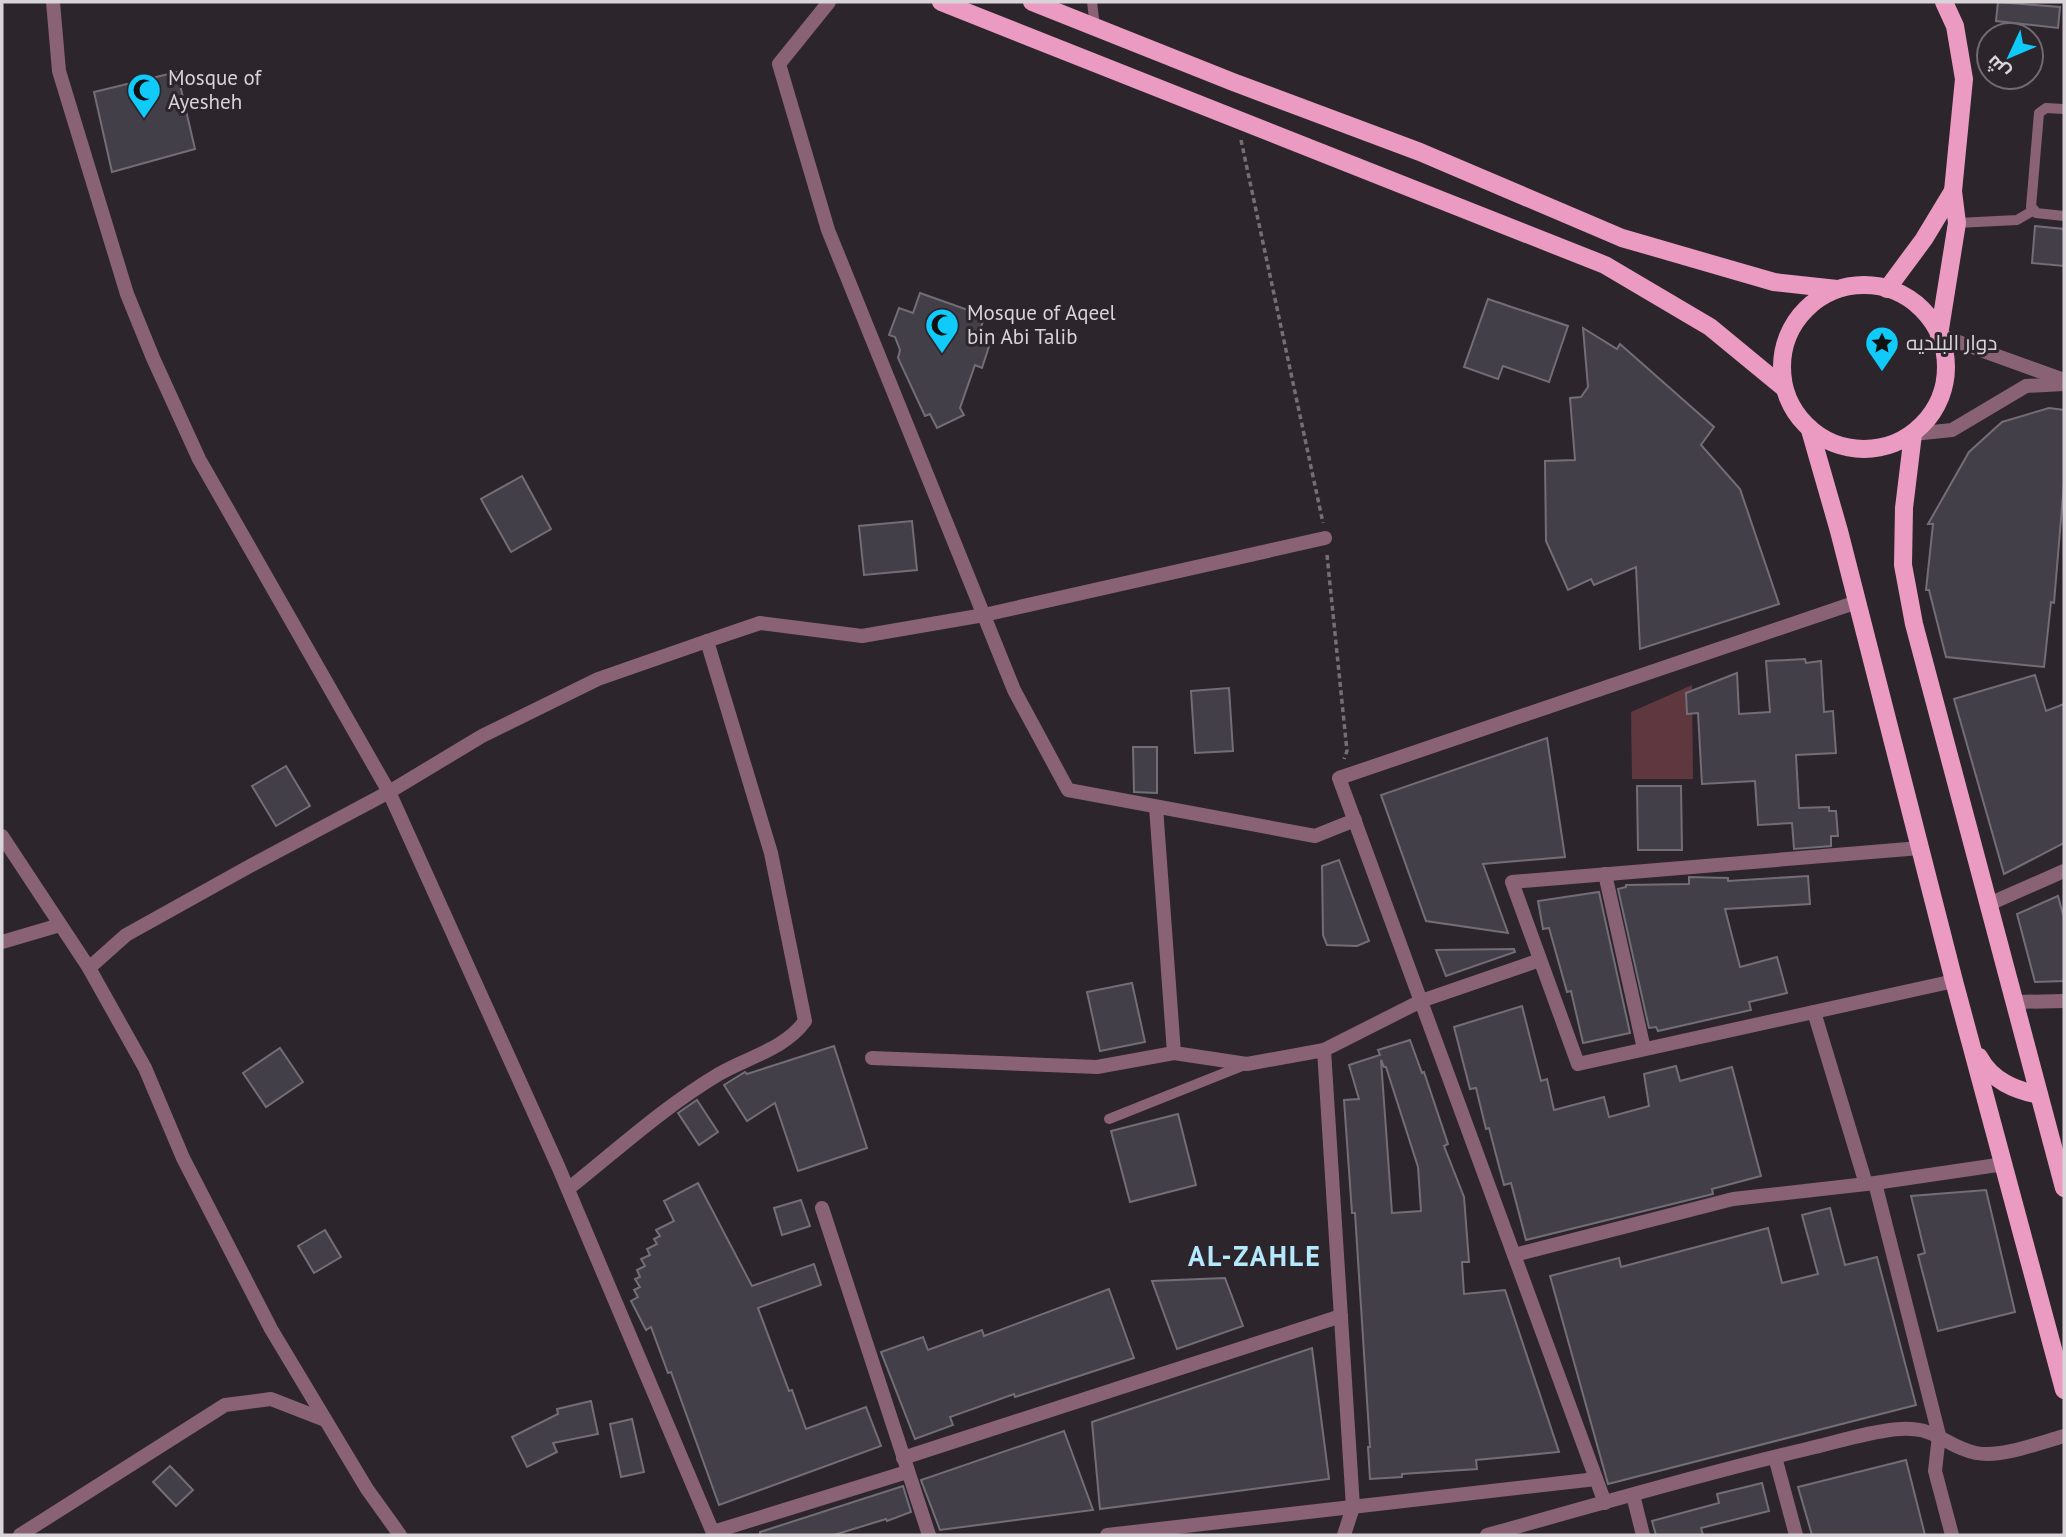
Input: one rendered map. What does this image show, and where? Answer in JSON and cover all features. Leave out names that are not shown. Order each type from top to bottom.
[{"type":"main road","points":[[941,2],[1605,265],[1710,327],[1783,387]]},
{"type":"main road","points":[[1032,2],[1233,82],[1420,152],[1622,238],[1774,282],[1837,289],[1862,285],[1887,289],[1909,299],[1927,315],[1940,335],[1946,362],[1943,389],[1932,414],[1913,434],[1889,446],[1861,450],[1834,444],[1810,430],[1793,411],[1783,387],[1782,357],[1791,328],[1810,304],[1837,289]]},
{"type":"main road","points":[[1940,335],[1957,223],[1954,191],[1964,79],[1955,26],[1944,2]]},
{"type":"main road","points":[[1887,289],[1924,239],[1954,191]]},
{"type":"main road","points":[[1810,430],[2064,1390]]},
{"type":"main road","points":[[1913,434],[1903,508],[1903,565],[1914,624],[2064,1188]]},
{"type":"main road","points":[[1972,1045],[1983,1064],[1999,1080],[2018,1090],[2039,1095]]},
{"type":"street","points":[[53,2],[59,71],[127,293],[153,358],[199,459],[389,792],[568,1189],[713,1534],[905,1465],[1341,1316]]},
{"type":"street","points":[[829,2],[779,64],[828,230],[1014,690],[1068,790],[1315,836],[1354,820]]},
{"type":"street","points":[[1940,335],[2064,382]]},
{"type":"street","points":[[1913,434],[1952,430],[2026,386],[2064,382]]},
{"type":"street","points":[[89,968],[126,935],[389,792],[482,736],[598,679],[707,641],[760,623],[862,636],[984,615],[1325,538]]},
{"type":"street","points":[[1605,1503],[1339,778],[1857,602]]},
{"type":"street","points":[[568,1189],[675,1104],[719,1074],[796,1034],[805,1021],[771,853],[707,641]]},
{"type":"street","points":[[1156,807],[1174,1053]]},
{"type":"street","points":[[2,836],[89,968],[145,1068],[183,1158],[265,1317],[367,1489],[400,1535]]},
{"type":"street","points":[[1920,848],[1512,882],[1578,1064],[1954,981]]},
{"type":"street","points":[[1989,904],[2064,871]]},
{"type":"street","points":[[1605,874],[1644,1049]]},
{"type":"street","points":[[2,942],[60,925]]},
{"type":"street","points":[[872,1058],[1097,1067],[1174,1053],[1247,1064],[1324,1050],[1421,1001],[1540,960]]},
{"type":"street","points":[[2015,1002],[2064,1001]]},
{"type":"street","points":[[1814,1012],[1870,1183],[1939,1435],[1935,1471],[1952,1535]]},
{"type":"street","points":[[1324,1050],[1353,1507],[1344,1535]]},
{"type":"street","points":[[1514,1255],[1733,1199],[2004,1164]]},
{"type":"street","points":[[822,1208],[929,1535]]},
{"type":"street","points":[[20,1535],[225,1405],[271,1399],[326,1420]]},
{"type":"street","points":[[1489,1535],[1775,1457],[1899,1429],[1922,1430],[1939,1435],[1964,1449],[1983,1454],[2002,1452],[2064,1436]]},
{"type":"street","points":[[1775,1457],[1796,1535]]},
{"type":"street","points":[[1107,1535],[1596,1479]]},
{"type":"street","points":[[1633,1495],[1643,1535]]},
{"type":"lane","points":[[1092,2],[1095,27]]},
{"type":"lane","points":[[1955,26],[1957,2]]},
{"type":"lane","points":[[2064,109],[2046,108],[2039,113],[2031,207],[2036,213],[2064,216]]},
{"type":"lane","points":[[1957,223],[2017,220],[2034,210]]},
{"type":"lane","points":[[1109,1119],[1247,1064]]},
{"type":"path","points":[[1237,119],[1325,538],[1347,751],[1339,778]]},
{"type":"shaded area","points":[[1692,685],[1693,779],[1632,779],[1631,712]]},
{"type":"building","points":[[1998,2],[2060,7],[2058,28],[2045,27],[2045,21],[1996,21]]},
{"type":"building","name":"Mosque of Ayesheh","points":[[177,72],[195,149],[112,172],[94,92]]},
{"type":"building","points":[[2035,226],[2064,229],[2064,266],[2032,263]]},
{"type":"building","name":"Mosque of Aqeel bin Abi Talib","points":[[920,293],[985,316],[978,335],[991,340],[982,368],[975,365],[960,408],[964,415],[937,428],[930,414],[925,416],[898,358],[900,350],[895,337],[889,335],[899,308],[913,313]]},
{"type":"building","points":[[1488,299],[1568,326],[1549,382],[1503,366],[1498,379],[1464,367]]},
{"type":"building","points":[[1583,328],[1617,349],[1620,344],[1714,427],[1701,445],[1740,489],[1779,604],[1640,649],[1636,567],[1594,585],[1591,579],[1568,590],[1546,541],[1545,461],[1575,460],[1570,398],[1581,397],[1588,387]]},
{"type":"building","points":[[2049,408],[2064,410],[2064,483],[2054,603],[2051,602],[2044,667],[1946,657],[1929,590],[1926,590],[1933,524],[1928,524],[1969,452],[2002,422]]},
{"type":"building","points":[[522,476],[551,529],[511,552],[481,499]]},
{"type":"building","points":[[912,521],[917,570],[864,575],[859,526]]},
{"type":"building","points":[[1805,659],[1806,663],[1821,661],[1824,712],[1833,711],[1836,753],[1796,755],[1799,808],[1829,807],[1829,811],[1836,811],[1838,836],[1831,836],[1831,846],[1794,849],[1792,823],[1758,825],[1755,781],[1702,784],[1698,713],[1687,714],[1686,693],[1737,673],[1739,714],[1770,712],[1766,661]]},
{"type":"building","points":[[2035,675],[2046,711],[2064,704],[2064,843],[2004,874],[1954,699]]},
{"type":"building","points":[[1229,688],[1233,751],[1195,753],[1191,691]]},
{"type":"building","points":[[1547,738],[1565,857],[1483,864],[1508,933],[1426,921],[1381,795]]},
{"type":"building","points":[[1133,747],[1157,747],[1157,793],[1134,792]]},
{"type":"building","points":[[286,766],[310,806],[276,826],[252,786]]},
{"type":"building","points":[[1637,786],[1681,786],[1682,850],[1638,850]]},
{"type":"building","points":[[1339,860],[1369,941],[1357,946],[1327,945],[1323,935],[1322,866]]},
{"type":"building","points":[[1808,876],[1810,904],[1725,909],[1740,967],[1777,957],[1787,993],[1749,1002],[1751,1010],[1658,1031],[1656,1027],[1649,1028],[1618,889],[1626,885],[1689,884],[1689,877],[1728,878],[1728,881]]},
{"type":"building","points":[[1599,892],[1630,1033],[1583,1043],[1571,991],[1567,992],[1549,928],[1543,929],[1538,901]]},
{"type":"building","points":[[2058,896],[2064,918],[2064,981],[2035,982],[2017,914]]},
{"type":"building","points":[[1514,949],[1515,952],[1446,976],[1436,950]]},
{"type":"building","points":[[1132,983],[1145,1042],[1100,1051],[1087,992]]},
{"type":"building","points":[[1522,1006],[1541,1081],[1547,1079],[1554,1110],[1604,1097],[1609,1117],[1649,1106],[1644,1074],[1676,1066],[1680,1081],[1732,1067],[1761,1176],[1712,1189],[1713,1194],[1526,1240],[1511,1183],[1504,1185],[1476,1088],[1470,1089],[1454,1027]]},
{"type":"building","points":[[1410,1040],[1422,1073],[1424,1072],[1448,1144],[1444,1146],[1464,1197],[1469,1262],[1462,1262],[1464,1294],[1505,1290],[1559,1452],[1476,1460],[1477,1469],[1370,1479],[1355,1213],[1352,1213],[1344,1100],[1359,1099],[1349,1065],[1380,1055],[1378,1050]],"holes":[[[1381,1060],[1418,1167],[1421,1211],[1392,1213]]]},
{"type":"building","points":[[834,1046],[867,1148],[798,1171],[775,1103],[747,1121],[724,1085],[745,1072],[747,1074]]},
{"type":"building","points":[[280,1048],[303,1082],[266,1107],[243,1073]]},
{"type":"building","points":[[697,1100],[718,1132],[699,1145],[678,1113]]},
{"type":"building","points":[[1178,1114],[1196,1185],[1130,1202],[1111,1131]]},
{"type":"building","points":[[698,1183],[752,1286],[814,1264],[821,1285],[758,1308],[806,1429],[866,1407],[881,1446],[719,1505],[671,1372],[668,1373],[651,1327],[646,1330],[631,1301],[638,1297],[634,1290],[640,1287],[635,1279],[640,1277],[637,1270],[645,1266],[641,1259],[650,1255],[647,1249],[657,1244],[654,1239],[660,1236],[656,1230],[674,1221],[664,1201]]},
{"type":"building","points":[[1986,1190],[2015,1312],[1938,1331],[1918,1255],[1925,1253],[1911,1196]]},
{"type":"building","points":[[801,1200],[810,1226],[782,1235],[774,1208]]},
{"type":"building","points":[[1830,1208],[1845,1265],[1877,1257],[1916,1405],[1608,1484],[1550,1276],[1619,1258],[1621,1267],[1768,1228],[1782,1283],[1818,1274],[1802,1215]]},
{"type":"building","points":[[325,1230],[341,1257],[314,1273],[298,1246]]},
{"type":"building","points":[[1225,1278],[1243,1326],[1177,1349],[1152,1281]]},
{"type":"building","points":[[1109,1289],[1134,1358],[1015,1397],[1014,1394],[950,1417],[953,1425],[915,1439],[881,1352],[923,1337],[928,1350],[982,1330],[984,1336]]},
{"type":"building","points":[[1312,1348],[1329,1479],[1100,1509],[1092,1422]]},
{"type":"building","points":[[591,1401],[598,1434],[553,1443],[557,1452],[527,1467],[512,1437],[558,1414],[557,1409]]},
{"type":"building","points":[[632,1419],[644,1472],[621,1477],[610,1424]]},
{"type":"building","points":[[1064,1431],[1093,1510],[940,1530],[921,1480]]},
{"type":"building","points":[[1906,1460],[1925,1535],[1812,1535],[1798,1487]]},
{"type":"building","points":[[170,1466],[193,1490],[176,1506],[153,1482]]},
{"type":"building","points":[[1762,1483],[1769,1511],[1701,1528],[1703,1535],[1656,1535],[1652,1521],[1719,1503],[1717,1494]]},
{"type":"building","points":[[903,1486],[911,1512],[887,1521],[886,1519],[834,1535],[760,1535],[760,1532]]},
{"type":"place","name":"Mosque of Ayesheh","points":[[144,120]]},
{"type":"place","name":"Mosque of Aqeel bin Abi Talib","points":[[942,355]]},
{"type":"place","name":"دوار البلديه","points":[[1882,373]]},
{"type":"district","name":"AL-ZAHLE","points":[[1255,1256]]}]
